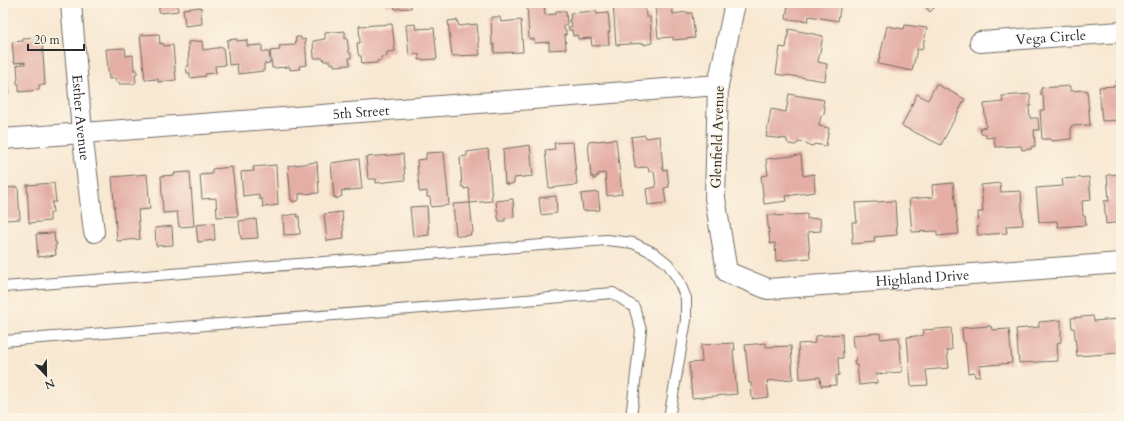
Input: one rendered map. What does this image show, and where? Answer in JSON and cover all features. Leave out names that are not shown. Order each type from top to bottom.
[{"type":"street","name":"Esther Avenue","points":[[71,3],[82,132],[94,232]]},
{"type":"street","name":"Glenfield Avenue","points":[[727,272],[715,198],[718,85],[734,3]]},
{"type":"street","name":"Vega Circle","points":[[980,42],[1121,32]]},
{"type":"street","name":"5th Street","points":[[3,138],[718,85]]},
{"type":"street","name":"Highland Drive","points":[[727,272],[768,289],[1121,263]]},
{"type":"lane","points":[[3,287],[607,240],[633,243],[654,252],[668,264],[678,279],[686,298],[686,320],[669,418]]},
{"type":"lane","points":[[3,342],[613,293],[634,307],[641,330],[631,418]]},
{"type":"building","points":[[159,3],[178,3],[178,11],[161,13],[159,12]]},
{"type":"building","points":[[387,3],[411,3],[411,8],[395,9],[394,5],[387,6]]},
{"type":"building","points":[[437,3],[453,3],[454,5],[437,6]]},
{"type":"building","points":[[527,3],[544,3],[545,15],[556,14],[556,11],[566,11],[567,25],[564,25],[564,30],[566,30],[566,49],[549,50],[549,42],[535,43],[534,39],[529,39]]},
{"type":"building","points":[[613,3],[645,3],[646,17],[650,17],[652,43],[644,45],[644,43],[616,45]]},
{"type":"building","points":[[788,3],[841,3],[838,21],[809,16],[808,21],[786,19]]},
{"type":"building","points":[[939,3],[930,12],[923,4]]},
{"type":"building","points":[[672,4],[673,14],[687,12],[692,13],[695,38],[673,40],[673,37],[658,38],[655,6]]},
{"type":"building","points":[[201,7],[202,24],[185,26],[183,9]]},
{"type":"building","points":[[596,11],[597,14],[608,13],[610,32],[608,32],[609,45],[592,46],[591,38],[578,39],[577,35],[573,36],[572,30],[569,30],[568,27],[572,26],[571,22],[569,22],[569,19],[571,19],[570,13]]},
{"type":"building","points":[[491,17],[500,17],[501,22],[521,20],[523,52],[494,53],[494,44],[492,45]]},
{"type":"building","points":[[457,20],[459,26],[477,24],[480,55],[452,56],[448,21]]},
{"type":"building","points":[[392,24],[395,51],[387,52],[387,56],[381,57],[381,60],[377,61],[377,63],[362,64],[361,56],[359,56],[358,53],[357,43],[360,43],[359,26]]},
{"type":"building","points":[[415,24],[416,29],[434,28],[437,59],[419,60],[419,54],[409,55],[406,25]]},
{"type":"building","points":[[905,25],[927,28],[922,50],[917,49],[912,71],[878,64],[887,26],[904,29]]},
{"type":"building","points":[[789,29],[823,36],[818,62],[827,64],[825,81],[776,74],[780,47],[786,48]]},
{"type":"building","points":[[345,31],[345,39],[347,38],[349,53],[351,53],[351,58],[349,58],[350,65],[334,66],[334,63],[330,64],[330,61],[324,61],[323,58],[314,58],[313,41],[325,39],[325,33]]},
{"type":"building","points":[[159,34],[160,44],[163,43],[164,46],[173,45],[176,80],[158,82],[158,79],[145,80],[140,35]]},
{"type":"building","points":[[296,37],[301,37],[301,40],[305,39],[307,65],[299,66],[300,69],[290,70],[290,67],[272,68],[270,51],[280,50],[279,46],[295,45]]},
{"type":"building","points":[[42,38],[45,85],[39,85],[39,90],[19,92],[19,84],[17,84],[17,65],[25,64],[25,62],[14,63],[12,42],[23,41],[23,39]]},
{"type":"building","points":[[237,39],[237,41],[247,40],[247,46],[262,45],[262,52],[269,52],[270,63],[264,64],[264,71],[238,74],[237,64],[229,65],[227,40]]},
{"type":"building","points":[[202,41],[203,50],[223,47],[225,65],[215,66],[216,73],[190,78],[190,73],[187,73],[186,66],[189,66],[188,42]]},
{"type":"building","points":[[125,48],[126,56],[133,55],[134,70],[137,70],[137,74],[135,74],[136,82],[133,84],[119,84],[119,82],[116,83],[116,78],[109,79],[106,49]]},
{"type":"building","points":[[3,51],[6,51],[9,93],[3,93]]},
{"type":"building","points":[[1116,81],[1121,81],[1121,120],[1102,121],[1099,87],[1116,86]]},
{"type":"building","points":[[936,84],[965,99],[941,145],[902,126],[917,94],[928,100]]},
{"type":"building","points":[[1070,86],[1070,91],[1087,90],[1090,125],[1071,126],[1071,139],[1051,141],[1050,139],[1042,139],[1040,110],[1044,110],[1041,88]]},
{"type":"building","points":[[789,94],[824,100],[824,114],[821,116],[819,126],[829,128],[826,146],[814,144],[813,146],[807,145],[807,143],[798,142],[795,145],[789,144],[787,139],[766,137],[771,109],[786,112]]},
{"type":"building","points":[[1030,94],[1030,118],[1038,118],[1039,130],[1034,130],[1035,146],[1031,147],[1031,149],[1022,150],[1021,146],[995,147],[994,137],[986,138],[986,134],[981,134],[980,128],[986,127],[984,104],[1003,102],[1002,96]]},
{"type":"building","points":[[645,135],[646,138],[660,136],[663,170],[667,169],[669,187],[664,188],[666,203],[648,205],[646,189],[656,187],[654,171],[649,172],[648,167],[635,168],[631,137]]},
{"type":"building","points":[[616,139],[622,194],[607,196],[605,173],[598,174],[599,176],[596,176],[596,178],[593,179],[593,176],[591,177],[588,142]]},
{"type":"building","points":[[573,142],[577,185],[549,188],[545,150],[555,149],[554,143]]},
{"type":"building","points":[[530,145],[533,176],[514,178],[514,183],[507,185],[507,183],[505,184],[503,149]]},
{"type":"building","points":[[488,149],[492,201],[470,203],[469,188],[464,189],[464,187],[462,187],[460,157],[467,156],[467,152]]},
{"type":"building","points":[[444,152],[449,205],[431,207],[430,197],[427,197],[427,191],[420,192],[419,190],[417,160],[426,159],[426,153]]},
{"type":"building","points":[[403,154],[405,180],[376,183],[376,179],[368,179],[366,157]]},
{"type":"building","points":[[801,155],[803,176],[814,174],[815,192],[786,196],[787,201],[764,204],[761,176],[768,175],[766,159]]},
{"type":"building","points":[[359,159],[362,189],[341,191],[342,196],[336,199],[336,197],[334,197],[331,163]]},
{"type":"building","points":[[317,162],[319,193],[299,194],[299,200],[293,202],[293,200],[291,200],[288,166]]},
{"type":"building","points":[[276,165],[278,205],[263,207],[262,199],[259,199],[259,194],[243,196],[241,172],[254,171],[253,167]]},
{"type":"building","points":[[232,167],[238,216],[217,217],[216,198],[202,199],[200,175],[212,174],[212,169]]},
{"type":"building","points":[[190,172],[194,226],[179,227],[177,212],[163,213],[161,176]]},
{"type":"building","points":[[147,174],[150,209],[138,210],[140,239],[117,241],[112,177]]},
{"type":"building","points":[[1121,174],[1121,222],[1106,224],[1104,201],[1109,201],[1107,175]]},
{"type":"building","points":[[1089,177],[1091,200],[1082,201],[1083,216],[1085,216],[1086,225],[1058,227],[1057,221],[1039,222],[1036,188],[1063,186],[1062,179]]},
{"type":"building","points":[[54,183],[56,202],[52,202],[53,213],[50,213],[50,221],[29,223],[27,185]]},
{"type":"building","points":[[953,183],[959,234],[937,236],[937,231],[912,232],[909,199],[933,197],[932,185]]},
{"type":"building","points":[[1000,183],[1001,192],[1021,191],[1023,225],[1006,226],[1007,233],[978,235],[978,212],[983,212],[981,185]]},
{"type":"building","points":[[18,187],[20,219],[5,220],[5,223],[3,223],[3,188]]},
{"type":"building","points":[[598,192],[600,210],[583,211],[581,194]]},
{"type":"building","points":[[556,196],[557,213],[541,215],[539,198]]},
{"type":"building","points":[[513,199],[514,217],[505,218],[505,221],[499,221],[496,201]]},
{"type":"building","points":[[895,201],[897,235],[874,237],[875,242],[852,244],[852,222],[857,222],[855,203]]},
{"type":"building","points":[[470,203],[473,233],[470,233],[471,235],[456,235],[453,204]]},
{"type":"building","points":[[427,206],[429,235],[413,237],[410,207]]},
{"type":"building","points":[[342,212],[344,239],[327,241],[324,214]]},
{"type":"building","points":[[297,214],[297,217],[299,216],[300,234],[284,235],[283,216]]},
{"type":"building","points":[[807,214],[807,219],[820,218],[821,231],[808,232],[810,258],[776,261],[775,243],[770,244],[767,215],[777,216]]},
{"type":"building","points":[[256,219],[258,238],[241,239],[239,221]]},
{"type":"building","points":[[214,223],[215,240],[198,242],[196,225]]},
{"type":"building","points":[[172,226],[173,245],[156,246],[155,228]]},
{"type":"building","points":[[54,233],[55,242],[57,245],[55,245],[56,255],[38,257],[36,234]]},
{"type":"building","points":[[1093,316],[1094,321],[1118,319],[1121,353],[1077,356],[1074,328],[1072,328],[1071,318]]},
{"type":"building","points":[[1061,320],[1061,342],[1057,343],[1058,361],[1019,363],[1016,329],[1039,327],[1039,322]]},
{"type":"building","points":[[991,326],[992,330],[1009,329],[1012,363],[979,366],[980,376],[975,377],[974,372],[968,373],[962,328]]},
{"type":"building","points":[[951,328],[952,350],[947,350],[949,368],[926,370],[928,385],[911,386],[907,337],[924,335],[923,330]]},
{"type":"building","points":[[880,333],[881,339],[899,337],[902,372],[876,374],[877,383],[859,385],[857,365],[855,365],[854,360],[856,360],[855,347],[853,347],[852,335]]},
{"type":"building","points":[[842,334],[843,358],[838,358],[839,375],[836,376],[836,385],[821,386],[820,377],[800,379],[798,344],[815,343],[815,336]]},
{"type":"building","points":[[734,343],[735,350],[733,350],[737,394],[692,398],[689,363],[702,362],[701,345]]},
{"type":"building","points":[[766,343],[766,347],[791,346],[793,379],[767,381],[769,397],[752,399],[745,345]]}]
